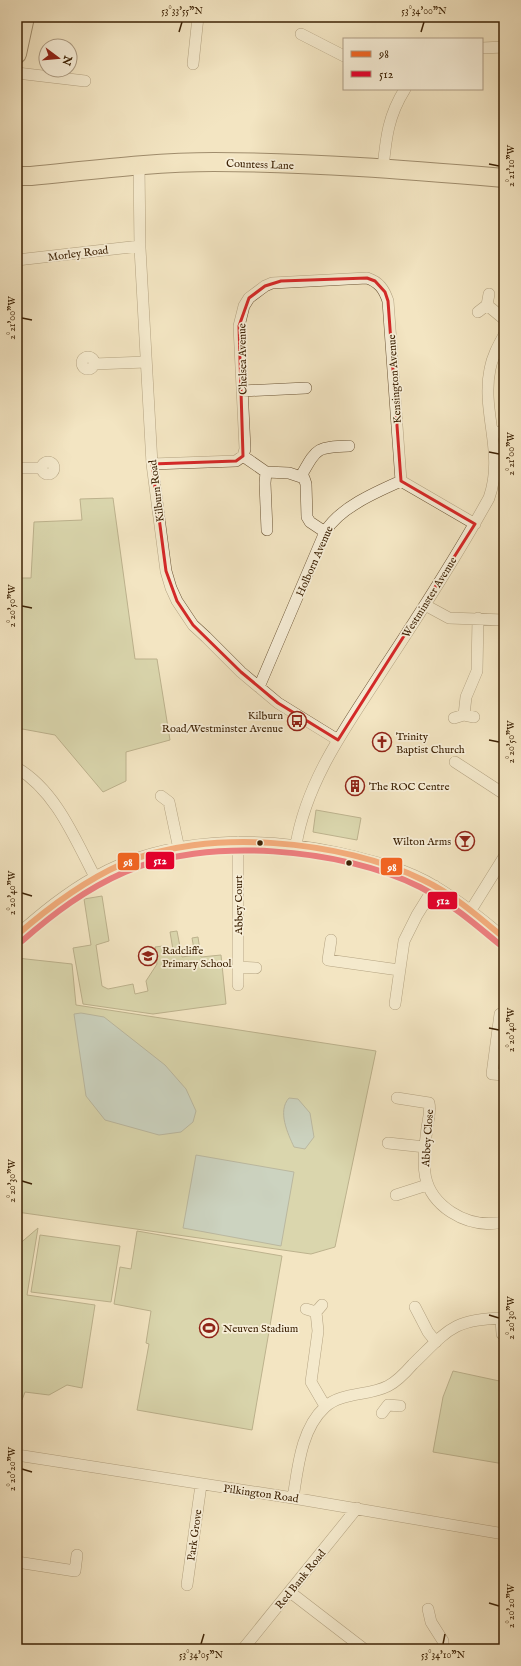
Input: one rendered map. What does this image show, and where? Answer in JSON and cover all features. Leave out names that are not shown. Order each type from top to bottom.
[{"type":"main road","points":[[17,54],[25,17]]},
{"type":"main road","name":"Countess Lane","points":[[17,176],[31,176],[139,165],[236,163],[383,168],[504,178]]},
{"type":"street","points":[[194,65],[198,17]]},
{"type":"street","points":[[302,33],[343,55]]},
{"type":"street","points":[[483,48],[504,47]]},
{"type":"street","points":[[17,74],[85,81]]},
{"type":"street","points":[[383,168],[386,133],[391,116],[404,90]]},
{"type":"street","name":"Kilburn Road","points":[[139,165],[140,246],[152,464],[166,571],[177,601],[193,625],[278,703],[338,740]]},
{"type":"street","name":"Morley Road","points":[[17,260],[140,246]]},
{"type":"street","name":"Chelsea Avenue","points":[[243,456],[245,449],[239,326],[244,306],[249,298],[268,284],[281,281],[358,278],[375,281]]},
{"type":"street","name":"Kensington Avenue","points":[[375,281],[385,292],[388,301],[401,481]]},
{"type":"street","points":[[478,312],[487,305],[489,294]]},
{"type":"street","points":[[487,305],[504,319]]},
{"type":"street","name":"Westminster Avenue","points":[[296,845],[300,824],[310,793],[338,740],[425,606],[475,524],[493,488],[495,457],[499,432],[488,398],[488,380],[493,358],[504,335]]},
{"type":"street","points":[[94,364],[146,362]]},
{"type":"street","points":[[242,391],[306,388]]},
{"type":"street","points":[[301,476],[318,450],[328,447],[349,446]]},
{"type":"street","points":[[152,464],[236,460],[243,456],[266,472],[289,473],[301,476],[306,484],[306,517],[310,522],[325,532]]},
{"type":"street","points":[[17,468],[42,468]]},
{"type":"street","points":[[266,472],[267,530]]},
{"type":"street","points":[[401,481],[475,524]]},
{"type":"street","name":"Holborn Avenue","points":[[259,687],[330,523],[343,512],[401,481]]},
{"type":"street","points":[[425,606],[449,618],[504,620]]},
{"type":"street","points":[[464,717],[466,697],[477,671],[478,618]]},
{"type":"street","points":[[455,762],[504,794]]},
{"type":"street","points":[[17,768],[34,781],[54,803],[72,833],[95,877]]},
{"type":"street","points":[[161,796],[169,802],[179,849]]},
{"type":"street","points":[[17,935],[57,902],[95,877],[148,856],[179,849],[238,842],[296,845],[372,861],[409,874],[435,886],[471,910],[504,938]]},
{"type":"street","name":"Abbey Court","points":[[238,842],[238,985]]},
{"type":"street","points":[[471,910],[504,857]]},
{"type":"street","points":[[395,1004],[404,941],[417,915],[435,886]]},
{"type":"street","points":[[331,940],[328,960],[399,970]]},
{"type":"street","points":[[238,967],[256,968]]},
{"type":"street","points":[[500,1014],[492,1074],[504,1075]]},
{"type":"street","name":"Abbey Close","points":[[397,1098],[430,1103],[424,1166],[427,1185],[436,1200],[447,1210],[466,1220],[488,1224],[504,1222]]},
{"type":"street","points":[[388,1143],[425,1147]]},
{"type":"street","points":[[396,1196],[427,1185]]},
{"type":"street","points":[[415,1307],[420,1324],[436,1342]]},
{"type":"street","points":[[315,1309],[318,1331],[311,1382],[325,1406]]},
{"type":"street","points":[[293,1498],[300,1457],[305,1440],[313,1423],[325,1406],[343,1398],[383,1388],[399,1378],[446,1332],[466,1321],[503,1318],[502,1334]]},
{"type":"street","points":[[383,1388],[385,1409],[400,1406]]},
{"type":"street","name":"Pilkington Road","points":[[17,1455],[357,1508],[504,1534]]},
{"type":"street","name":"Park Grove","points":[[187,1585],[201,1484]]},
{"type":"street","name":"Red Bank Road","points":[[243,1649],[357,1508]]},
{"type":"street","points":[[17,1562],[75,1571],[77,1556]]},
{"type":"street","points":[[290,1592],[364,1649]]},
{"type":"street","points":[[428,1609],[431,1622],[443,1641],[442,1649]]},
{"type":"highlighted area","points":[[367,278],[375,281],[385,292],[388,301],[401,481],[475,524],[338,740],[278,703],[241,672],[193,625],[177,601],[166,571],[152,464],[236,461],[243,456],[239,326],[249,298],[265,286],[281,281]]},
{"type":"green space","points":[[113,498],[135,659],[157,659],[170,740],[126,752],[126,781],[103,792],[55,735],[17,728],[17,578],[31,578],[34,522],[82,520],[80,499]]},
{"type":"green space","points":[[316,810],[361,818],[357,840],[313,832]]},
{"type":"green space","points":[[102,896],[109,941],[96,945],[102,986],[108,989],[133,984],[135,994],[148,991],[146,981],[157,964],[155,947],[163,946],[164,951],[173,950],[170,932],[177,931],[182,957],[195,955],[192,938],[198,937],[201,957],[221,955],[226,1004],[153,1014],[83,1004],[73,948],[91,945],[84,899]]},
{"type":"green space","points":[[17,958],[72,964],[76,1005],[376,1051],[335,1247],[311,1254],[17,1212]]},
{"type":"green space","points":[[38,1228],[27,1295],[95,1305],[82,1388],[67,1385],[49,1395],[25,1392],[22,1400],[17,1399],[17,1246]]},
{"type":"green space","name":"Neuven Stadium","points":[[137,1231],[282,1256],[252,1430],[137,1410],[149,1344],[146,1343],[151,1311],[114,1304],[120,1267],[131,1269]]},
{"type":"green space","points":[[40,1235],[120,1246],[111,1302],[31,1292]]},
{"type":"green space","points":[[453,1371],[504,1382],[504,1464],[433,1452],[443,1397]]},
{"type":"water","points":[[81,1013],[104,1017],[165,1065],[186,1089],[196,1111],[193,1122],[181,1132],[159,1135],[105,1120],[86,1096],[74,1014]]},
{"type":"water","points":[[289,1098],[298,1099],[310,1113],[314,1137],[305,1149],[294,1147],[287,1129],[284,1109]]},
{"type":"water","points":[[196,1155],[294,1172],[281,1246],[183,1228]]},
{"type":"transit line","name":"98","points":[[17,935],[66,896],[93,879],[122,864],[156,852],[193,845],[233,842],[274,843],[314,848],[354,855],[390,866],[423,880],[445,892],[465,906],[504,938]]},
{"type":"transit line","name":"512","points":[[22,941],[71,902],[97,886],[125,872],[157,861],[194,854],[233,851],[273,851],[352,863],[388,874],[420,887],[451,906],[499,944]]},
{"type":"place","name":"Kilburn Road/Westminster Avenue","points":[[297,721]]},
{"type":"place","name":"Trinity Baptist Church","points":[[382,742]]},
{"type":"place","name":"The ROC Centre","points":[[355,786]]},
{"type":"place","name":"Wilton Arms","points":[[465,841]]},
{"type":"place","name":"Radcliffe Primary School","points":[[148,956]]},
{"type":"place","name":"Neuven Stadium","points":[[209,1328]]}]
